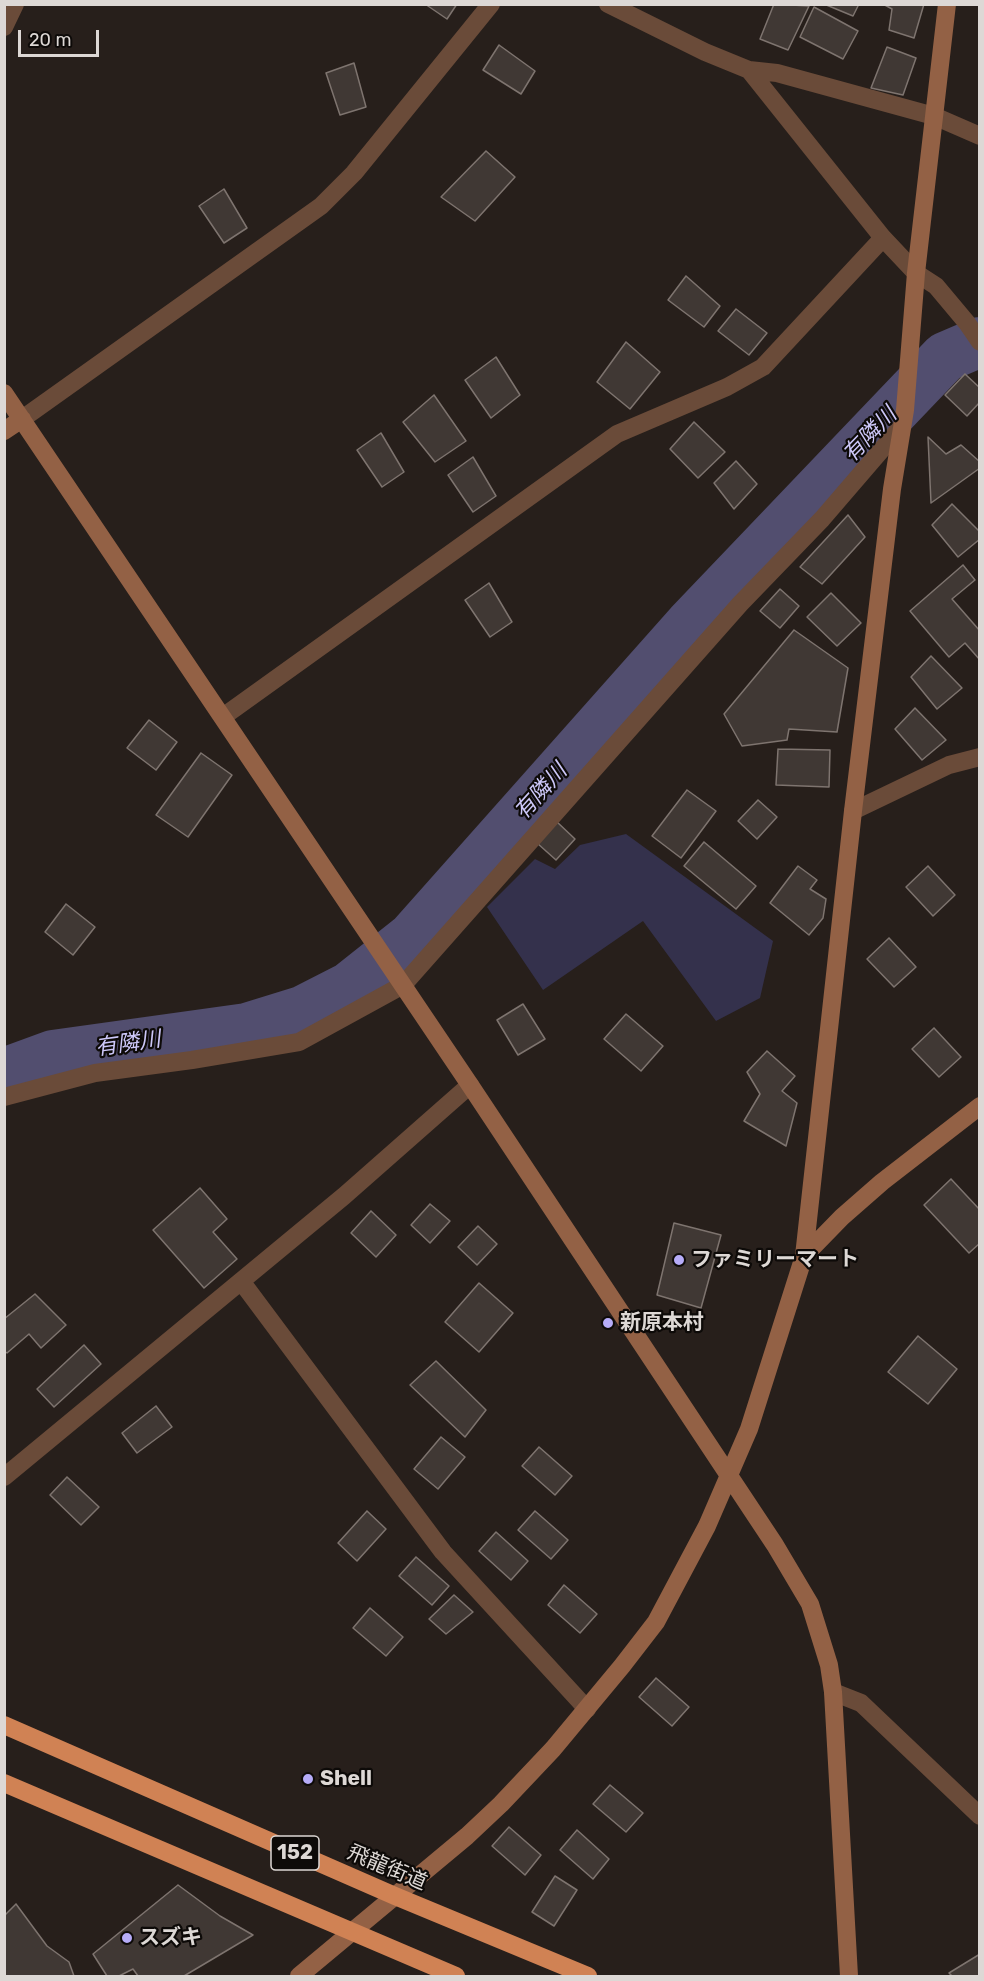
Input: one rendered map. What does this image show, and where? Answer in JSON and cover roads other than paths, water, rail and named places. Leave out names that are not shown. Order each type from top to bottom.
[{"type":"highway","name":"飛龍街道","points":[[4,1725],[395,1896],[588,1977]]},
{"type":"highway","name":"152","points":[[4,1783],[456,1977]]},
{"type":"street","points":[[4,27],[15,4]]},
{"type":"street","points":[[4,431],[321,206],[354,173],[491,4]]},
{"type":"street","points":[[608,4],[705,52],[749,70],[777,74],[934,116],[980,136]]},
{"type":"street","points":[[298,1977],[467,1836],[553,1749],[586,1709],[656,1622],[707,1526],[749,1430],[804,1256],[853,811],[909,369],[916,273],[947,4]]},
{"type":"street","points":[[749,70],[883,238],[916,273],[936,286],[980,342]]},
{"type":"street","points":[[224,717],[617,434],[727,387],[764,367],[883,238]]},
{"type":"street","points":[[4,393],[470,1085],[775,1545],[810,1604],[829,1665],[833,1692],[849,1977]]},
{"type":"street","points":[[4,1097],[95,1073],[299,1042],[400,980],[740,604],[822,519],[903,418]]},
{"type":"street","points":[[853,811],[950,765],[980,757]]},
{"type":"street","points":[[4,1477],[344,1196],[470,1085]]},
{"type":"street","points":[[804,1256],[842,1217],[882,1182],[980,1106]]},
{"type":"street","points":[[241,1281],[443,1552],[586,1709]]},
{"type":"street","points":[[833,1692],[861,1703],[980,1816]]},
{"type":"waterway","name":"有隣川","points":[[4,1073],[53,1055],[247,1028],[302,1011],[349,987],[412,937],[690,624],[945,357],[980,342]]},
{"type":"place","name":"ファミリーマート","points":[[679,1260]]},
{"type":"place","name":"新原本村","points":[[608,1323]]},
{"type":"place","name":"Shell","points":[[308,1779]]},
{"type":"place","name":"スズキ","points":[[127,1938]]}]
